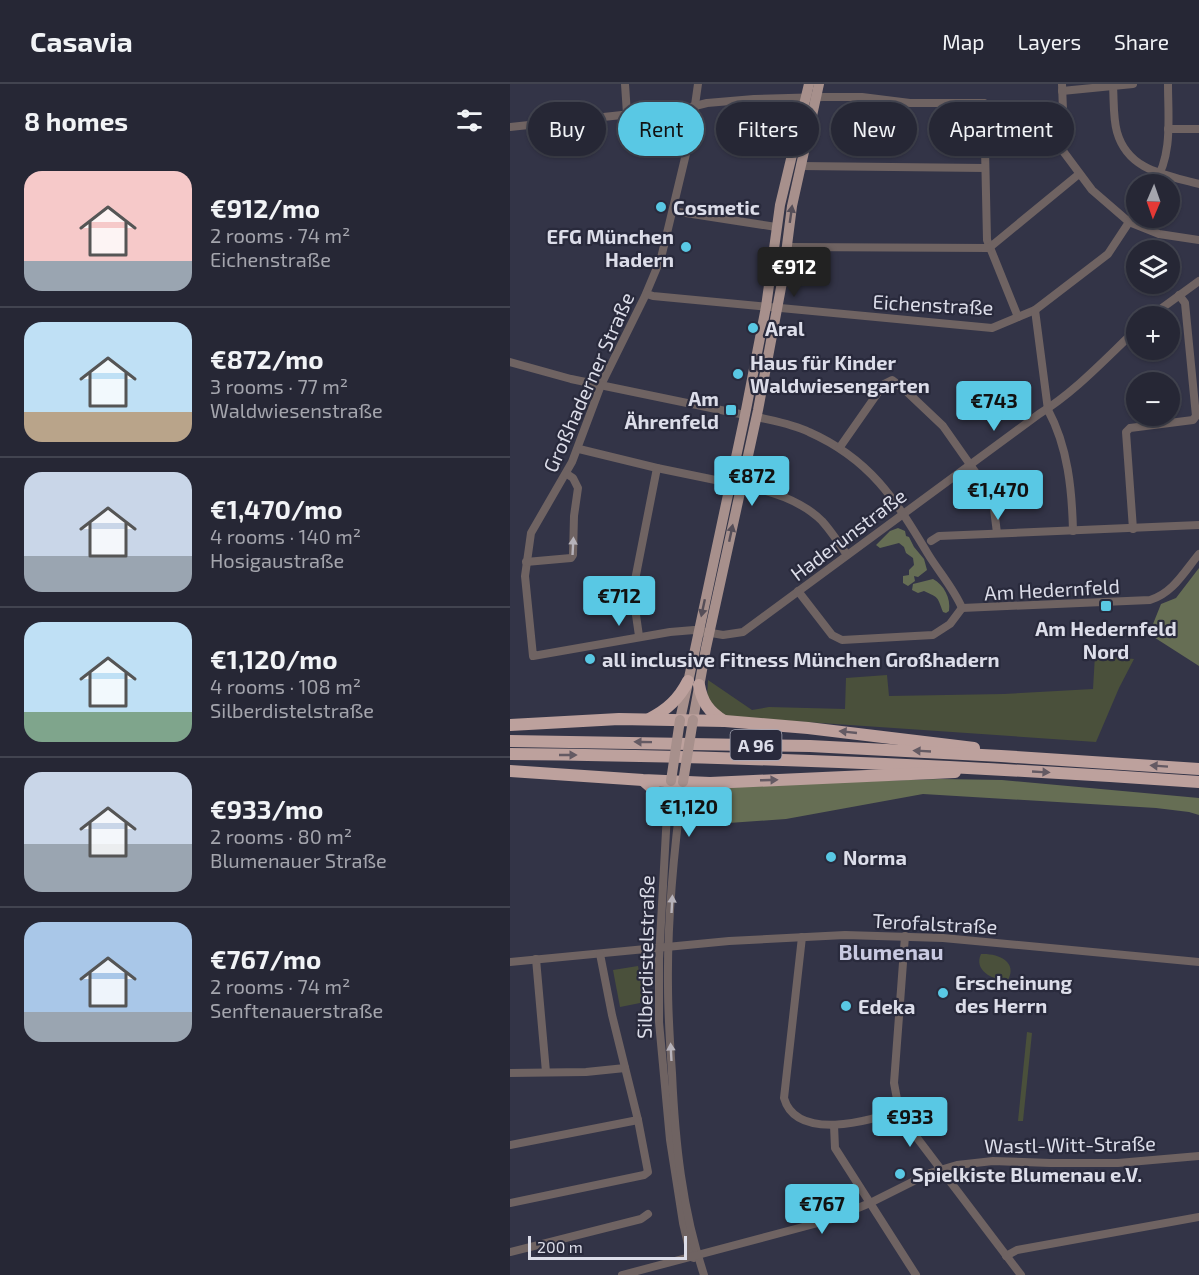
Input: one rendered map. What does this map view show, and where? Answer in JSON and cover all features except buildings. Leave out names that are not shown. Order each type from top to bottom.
[{"type":"highway","points":[[649,719],[661,713],[681,697],[693,683],[713,714],[725,721]]},
{"type":"highway","points":[[510,725],[649,719],[725,721],[940,742],[973,747],[1001,756]]},
{"type":"highway","name":"A 96","points":[[510,741],[810,746],[1199,769]]},
{"type":"highway","name":"A 96","points":[[510,754],[810,760],[1199,782]]},
{"type":"highway","points":[[510,771],[710,783],[941,774],[982,769]]},
{"type":"highway","points":[[643,780],[660,795],[673,813],[691,795],[710,783]]},
{"type":"main road","points":[[736,484],[757,417],[778,309],[792,206],[800,166],[809,84]]},
{"type":"main road","points":[[677,781],[693,683],[736,484],[745,415],[766,307],[776,226],[807,97],[819,84]]},
{"type":"street","points":[[625,84],[626,102]]},
{"type":"street","name":"Großhaderner Straße","points":[[696,102],[698,84]]},
{"type":"street","points":[[1063,102],[1062,87],[1133,84]]},
{"type":"street","points":[[1113,86],[1116,124],[1122,146],[1140,166],[1161,174],[1167,152],[1168,84]]},
{"type":"street","points":[[704,104],[807,97],[865,97],[929,103]]},
{"type":"street","points":[[510,127],[618,115]]},
{"type":"street","points":[[1168,129],[1199,129]]},
{"type":"street","name":"Großhaderner Straße","points":[[533,656],[526,598],[526,562],[531,533],[567,474],[579,448],[601,385],[647,294],[665,249],[685,156]]},
{"type":"street","points":[[985,156],[988,248],[1018,317]]},
{"type":"street","points":[[1066,156],[1092,190],[1126,219]]},
{"type":"street","points":[[800,166],[985,168]]},
{"type":"street","points":[[787,247],[988,248],[1079,174]]},
{"type":"street","points":[[1180,179],[1199,184]]},
{"type":"street","points":[[673,211],[776,226]]},
{"type":"street","name":"Eichenstraße","points":[[647,294],[778,309],[997,327],[1035,310],[1108,254],[1126,227]]},
{"type":"street","points":[[1144,228],[1159,234],[1199,240]]},
{"type":"street","points":[[1164,306],[1199,281]]},
{"type":"street","points":[[1133,529],[1126,432],[1130,428],[1193,420],[1196,416],[1185,303],[1179,295]]},
{"type":"street","points":[[1035,310],[1048,410],[1066,460],[1072,498],[1073,531]]},
{"type":"street","name":"Haderunstraße","points":[[533,656],[639,636],[704,632],[723,635],[743,632],[903,513],[1048,410],[1088,377],[1126,340]]},
{"type":"street","points":[[510,362],[549,374],[745,415]]},
{"type":"street","points":[[840,447],[884,384],[892,380],[943,426],[970,465],[989,496],[994,509],[997,533]]},
{"type":"street","name":"Am Hedernfeld","points":[[757,417],[808,431],[840,447],[870,472],[886,488],[903,513],[962,608],[1150,600],[1161,597],[1170,590],[1199,554]]},
{"type":"street","points":[[579,448],[778,495],[811,511],[829,530],[847,555]]},
{"type":"street","points":[[639,636],[635,608],[637,560],[657,468]]},
{"type":"street","points":[[526,562],[571,558],[573,555],[574,516],[578,488],[573,478],[567,474]]},
{"type":"street","points":[[931,541],[939,536],[1199,525]]},
{"type":"street","points":[[798,591],[832,635],[842,640],[933,635],[950,624],[962,608]]},
{"type":"street","name":"Silberdistelstraße","points":[[677,781],[660,949],[659,1022],[665,1090],[683,1223],[704,1275]]},
{"type":"street","name":"Silberdistelstraße","points":[[677,781],[673,813],[668,987],[673,1099],[683,1188],[696,1258]]},
{"type":"street","points":[[802,936],[784,1098],[786,1105],[794,1114],[804,1119],[834,1125],[864,1122],[899,1110]]},
{"type":"street","name":"Terofalstraße","points":[[510,962],[802,936],[905,936],[1199,962]]},
{"type":"street","points":[[905,936],[894,1083],[899,1110],[902,1118],[1021,1275]]},
{"type":"street","points":[[510,1203],[644,1175],[648,1172],[600,954]]},
{"type":"street","points":[[536,959],[546,1072]]},
{"type":"street","points":[[510,1073],[586,1072],[625,1068]]},
{"type":"street","points":[[510,1145],[638,1120]]},
{"type":"street","points":[[834,1125],[835,1148],[916,1275]]},
{"type":"street","name":"Wastl-Witt-Straße","points":[[622,1275],[696,1258],[829,1220],[942,1169],[971,1162],[1113,1163],[1199,1156]]},
{"type":"street","points":[[510,1252],[641,1219],[648,1215]]},
{"type":"street","points":[[1006,1256],[1017,1250],[1199,1217]]},
{"type":"green space","points":[[898,528],[905,531],[906,536],[924,559],[927,570],[918,577],[914,576],[915,581],[908,586],[903,583],[903,576],[909,575],[909,570],[914,565],[913,558],[899,543],[880,548],[876,545],[890,531]]},
{"type":"green space","points":[[1199,568],[1199,666],[1149,634],[1161,604],[1176,598]]},
{"type":"green space","points":[[933,579],[948,597],[949,611],[946,613],[943,612],[935,597],[924,591],[918,593],[912,590],[913,584]]},
{"type":"green space","points":[[1095,655],[1134,659],[1096,742],[719,716],[707,698],[708,680],[752,710],[769,707],[845,709],[846,678],[887,675],[889,696],[1004,694],[1093,689]]},
{"type":"green space","points":[[940,779],[1002,780],[1199,798],[1199,815],[1156,808],[923,794],[786,819],[686,826],[691,802],[713,786]]},
{"type":"green space","points":[[981,954],[999,957],[1008,963],[1010,973],[1008,980],[997,979],[986,974],[980,965]]},
{"type":"green space","points":[[638,966],[645,1002],[620,1007],[613,970]]},
{"type":"green space","points":[[1027,1032],[1032,1033],[1023,1121],[1018,1121]]},
{"type":"place","name":"Cosmetic","points":[[661,207]]},
{"type":"place","name":"EFG München Hadern","points":[[686,247]]},
{"type":"place","name":"Aral","points":[[753,328]]},
{"type":"place","name":"Haus für Kinder Waldwiesengarten","points":[[738,374]]},
{"type":"place","name":"Am Ährenfeld","points":[[731,410]]},
{"type":"place","name":"Am Hedernfeld Nord","points":[[1106,606]]},
{"type":"place","name":"all inclusive Fitness München Großhadern","points":[[590,659]]},
{"type":"place","name":"Norma","points":[[831,857]]},
{"type":"place","name":"Erscheinung des Herrn","points":[[943,993]]},
{"type":"place","name":"Edeka","points":[[846,1006]]},
{"type":"place","name":"Spielkiste Blumenau e.V.","points":[[900,1174]]},
{"type":"district","name":"Blumenau","points":[[891,951]]}]
